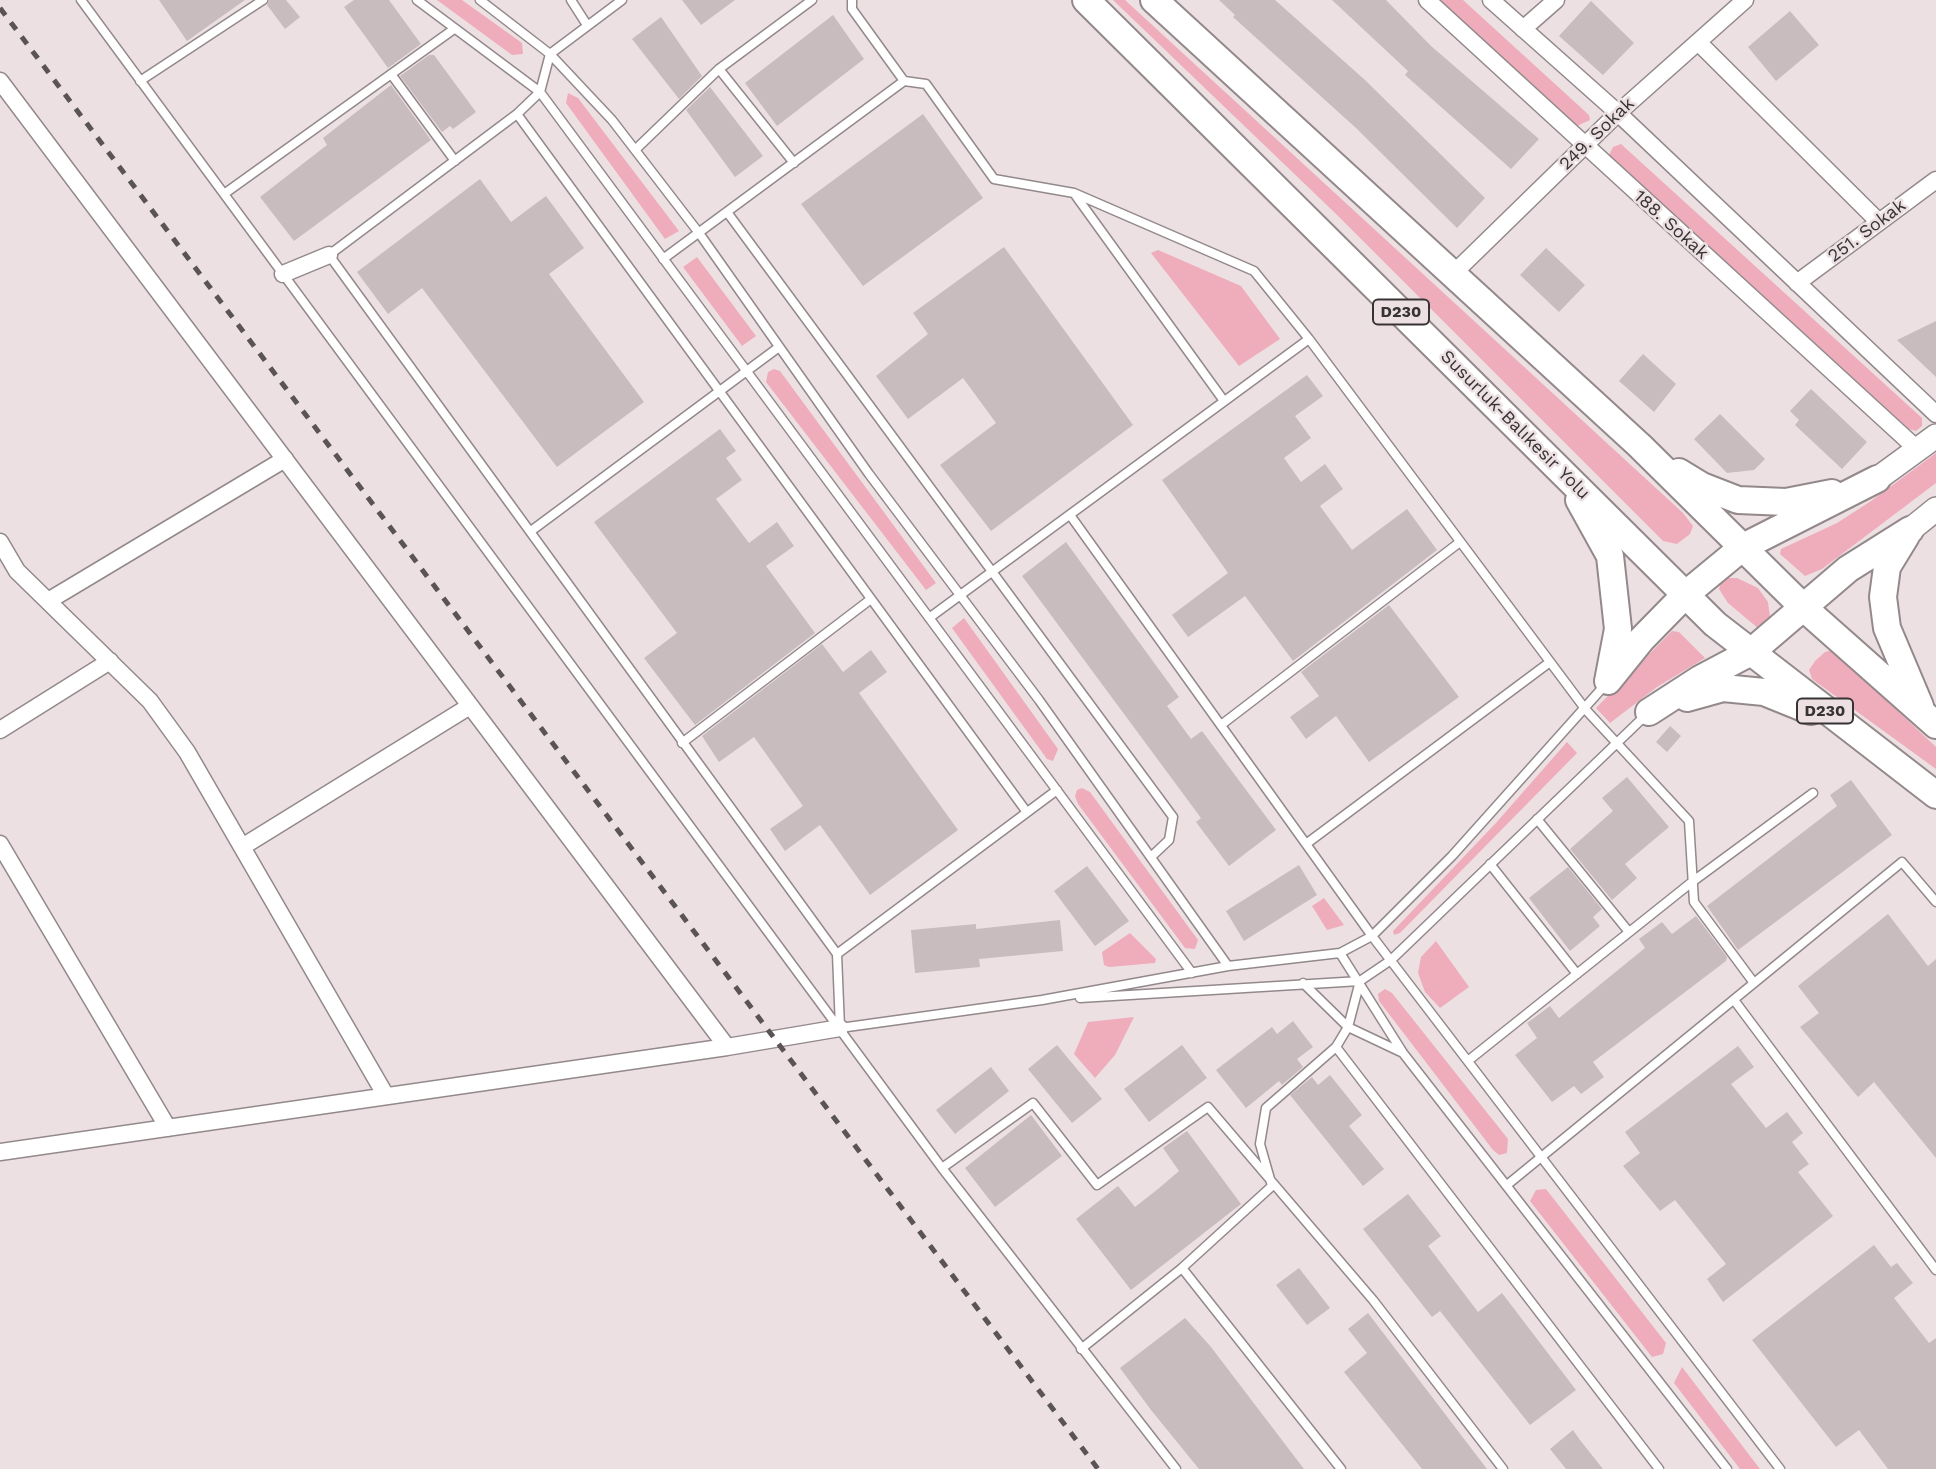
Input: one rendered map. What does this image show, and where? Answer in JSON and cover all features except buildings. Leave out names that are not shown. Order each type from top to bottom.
[{"type":"highway","name":"Susurluk-Balıkesir Yolu","points":[[1086,0],[1686,594],[1751,652],[1936,795]]},
{"type":"highway","points":[[1154,0],[1640,446],[1805,609],[1929,720]]},
{"type":"highway","points":[[1640,446],[1702,486],[1738,500],[1764,503],[1813,499],[1877,479]]},
{"type":"highway","points":[[1565,474],[1610,556],[1618,629],[1608,681]]},
{"type":"highway","points":[[1608,681],[1641,640],[1686,594],[1743,547],[1877,479]]},
{"type":"highway","points":[[1649,712],[1700,679],[1751,652],[1805,609],[1848,569],[1910,530]]},
{"type":"highway","points":[[1910,530],[1887,567],[1883,597],[1887,628],[1929,720]]},
{"type":"highway","points":[[1649,712],[1723,688],[1764,692],[1837,721]]},
{"type":"main road","points":[[1877,479],[1936,436]]},
{"type":"main road","points":[[1910,530],[1936,509]]},
{"type":"street","name":"188. Sokak","points":[[1427,0],[1917,449]]},
{"type":"street","points":[[1491,0],[1618,113],[1936,414]]},
{"type":"street","points":[[1523,29],[1556,0]]},
{"type":"street","name":"249. Sokak","points":[[1454,274],[1618,113],[1745,0]]},
{"type":"street","points":[[1698,42],[1879,222]]},
{"type":"street","points":[[0,81],[6,100],[285,458],[727,1047]]},
{"type":"street","name":"251. Sokak","points":[[1797,283],[1936,180]]},
{"type":"street","points":[[283,274],[329,255]]},
{"type":"street","points":[[48,601],[285,458]]},
{"type":"street","points":[[0,542],[17,571],[150,701],[187,752],[386,1096]]},
{"type":"street","points":[[0,730],[110,662]]},
{"type":"street","points":[[242,847],[470,706]]},
{"type":"street","points":[[0,844],[168,1128]]},
{"type":"street","points":[[0,1152],[727,1047],[840,1028]]},
{"type":"lane","points":[[81,0],[942,1168],[1175,1469]]},
{"type":"lane","points":[[140,81],[264,0]]},
{"type":"lane","points":[[417,0],[540,92],[1192,973]]},
{"type":"lane","points":[[480,0],[550,54],[576,78],[635,150],[699,233],[869,474],[962,594],[1152,856],[1228,966]]},
{"type":"lane","points":[[571,0],[587,25]]},
{"type":"lane","points":[[622,0],[550,54],[540,92],[517,114],[329,255],[837,954],[840,1028]]},
{"type":"lane","points":[[635,150],[719,69],[812,0]]},
{"type":"lane","points":[[852,0],[852,9],[904,82]]},
{"type":"lane","points":[[224,194],[454,29]]},
{"type":"lane","points":[[719,69],[794,163]]},
{"type":"lane","points":[[391,74],[455,161]]},
{"type":"lane","points":[[663,259],[904,82],[926,84],[994,179],[1074,193],[1254,271],[1309,339],[1586,710],[1689,821],[1694,902],[1754,983]]},
{"type":"lane","points":[[517,114],[1026,811]]},
{"type":"lane","points":[[1074,193],[1224,401]]},
{"type":"lane","points":[[727,212],[1173,817],[1169,840],[1152,856]]},
{"type":"lane","points":[[929,618],[1309,339]]},
{"type":"lane","points":[[531,531],[779,346]]},
{"type":"lane","points":[[1070,515],[1372,936],[1780,1469]]},
{"type":"lane","points":[[1221,725],[1460,542]]},
{"type":"lane","points":[[682,743],[871,599]]},
{"type":"lane","points":[[1306,844],[1550,662]]},
{"type":"lane","points":[[840,1028],[1042,1000],[1228,966],[1340,954],[1372,936],[1452,856],[1586,710],[1608,681]]},
{"type":"lane","points":[[1042,1000],[1360,981],[1391,960],[1649,712]]},
{"type":"lane","points":[[837,954],[1057,789]]},
{"type":"lane","points":[[1469,1060],[1692,882],[1813,793]]},
{"type":"lane","points":[[1537,819],[1629,932]]},
{"type":"lane","points":[[1507,1185],[1902,862],[1936,902]]},
{"type":"lane","points":[[1490,864],[1577,974]]},
{"type":"lane","points":[[1340,954],[1360,981],[1403,1053],[1727,1469]]},
{"type":"lane","points":[[1272,1186],[1260,1144],[1266,1108],[1336,1047],[1348,1027],[1360,981]]},
{"type":"lane","points":[[1303,984],[1348,1027],[1403,1053]]},
{"type":"lane","points":[[1734,1000],[1936,1270]]},
{"type":"lane","points":[[1336,1047],[1659,1469]]},
{"type":"lane","points":[[942,1168],[1033,1102],[1097,1185],[1208,1107],[1272,1186],[1373,1300],[1503,1469]]},
{"type":"lane","points":[[1081,1349],[1182,1268],[1272,1186]]},
{"type":"lane","points":[[1182,1268],[1340,1469]]},
{"type":"shaded area","points":[[437,0],[462,0],[522,43],[523,54],[512,55]]},
{"type":"shaded area","points":[[1113,0],[1125,0],[1683,513],[1693,526],[1690,534],[1677,544],[1663,541],[1334,212]]},
{"type":"shaded area","points":[[1439,0],[1463,0],[1589,115],[1590,120],[1577,126]]},
{"type":"shaded area","points":[[568,93],[578,98],[679,231],[665,239],[566,103]]},
{"type":"shaded area","points":[[1621,144],[1922,418],[1922,426],[1916,431],[1909,429],[1609,155],[1613,147]]},
{"type":"shaded area","points":[[1158,250],[1241,286],[1280,339],[1239,366],[1151,253]]},
{"type":"shaded area","points":[[697,257],[756,336],[742,346],[683,267]]},
{"type":"shaded area","points":[[774,369],[780,371],[936,583],[926,590],[766,382],[768,372]]},
{"type":"shaded area","points":[[1936,453],[1936,483],[1822,569],[1805,576],[1780,554],[1781,549],[1837,523],[1871,501]]},
{"type":"shaded area","points":[[1728,578],[1737,578],[1758,588],[1768,602],[1771,624],[1759,629],[1728,603],[1719,589],[1721,582]]},
{"type":"shaded area","points":[[964,618],[1058,749],[1053,761],[1047,759],[952,628]]},
{"type":"shaded area","points":[[1672,631],[1679,632],[1705,658],[1657,687],[1610,723],[1596,708]]},
{"type":"shaded area","points":[[1833,650],[1936,747],[1936,769],[1812,679],[1809,670],[1815,661],[1825,652]]},
{"type":"shaded area","points":[[1567,742],[1577,753],[1400,933],[1394,935],[1393,931],[1495,824]]},
{"type":"shaded area","points":[[1082,788],[1090,792],[1198,940],[1195,949],[1185,948],[1078,804],[1075,796],[1077,790]]},
{"type":"shaded area","points":[[1324,898],[1344,925],[1327,930],[1312,906]]},
{"type":"shaded area","points":[[1130,933],[1156,959],[1155,963],[1109,967],[1104,965],[1102,952]]},
{"type":"shaded area","points":[[1436,941],[1469,987],[1440,1008],[1425,992],[1418,973],[1421,957]]},
{"type":"shaded area","points":[[1385,989],[1392,993],[1508,1139],[1507,1153],[1499,1155],[1493,1150],[1379,1001],[1378,994]]},
{"type":"shaded area","points":[[1134,1017],[1115,1055],[1095,1078],[1074,1054],[1088,1022]]},
{"type":"shaded area","points":[[1546,1189],[1666,1343],[1663,1354],[1652,1357],[1530,1201],[1536,1190]]},
{"type":"shaded area","points":[[1682,1367],[1760,1469],[1740,1469],[1674,1383]]},
{"type":"railway","points":[[0,8],[1098,1469]]}]
